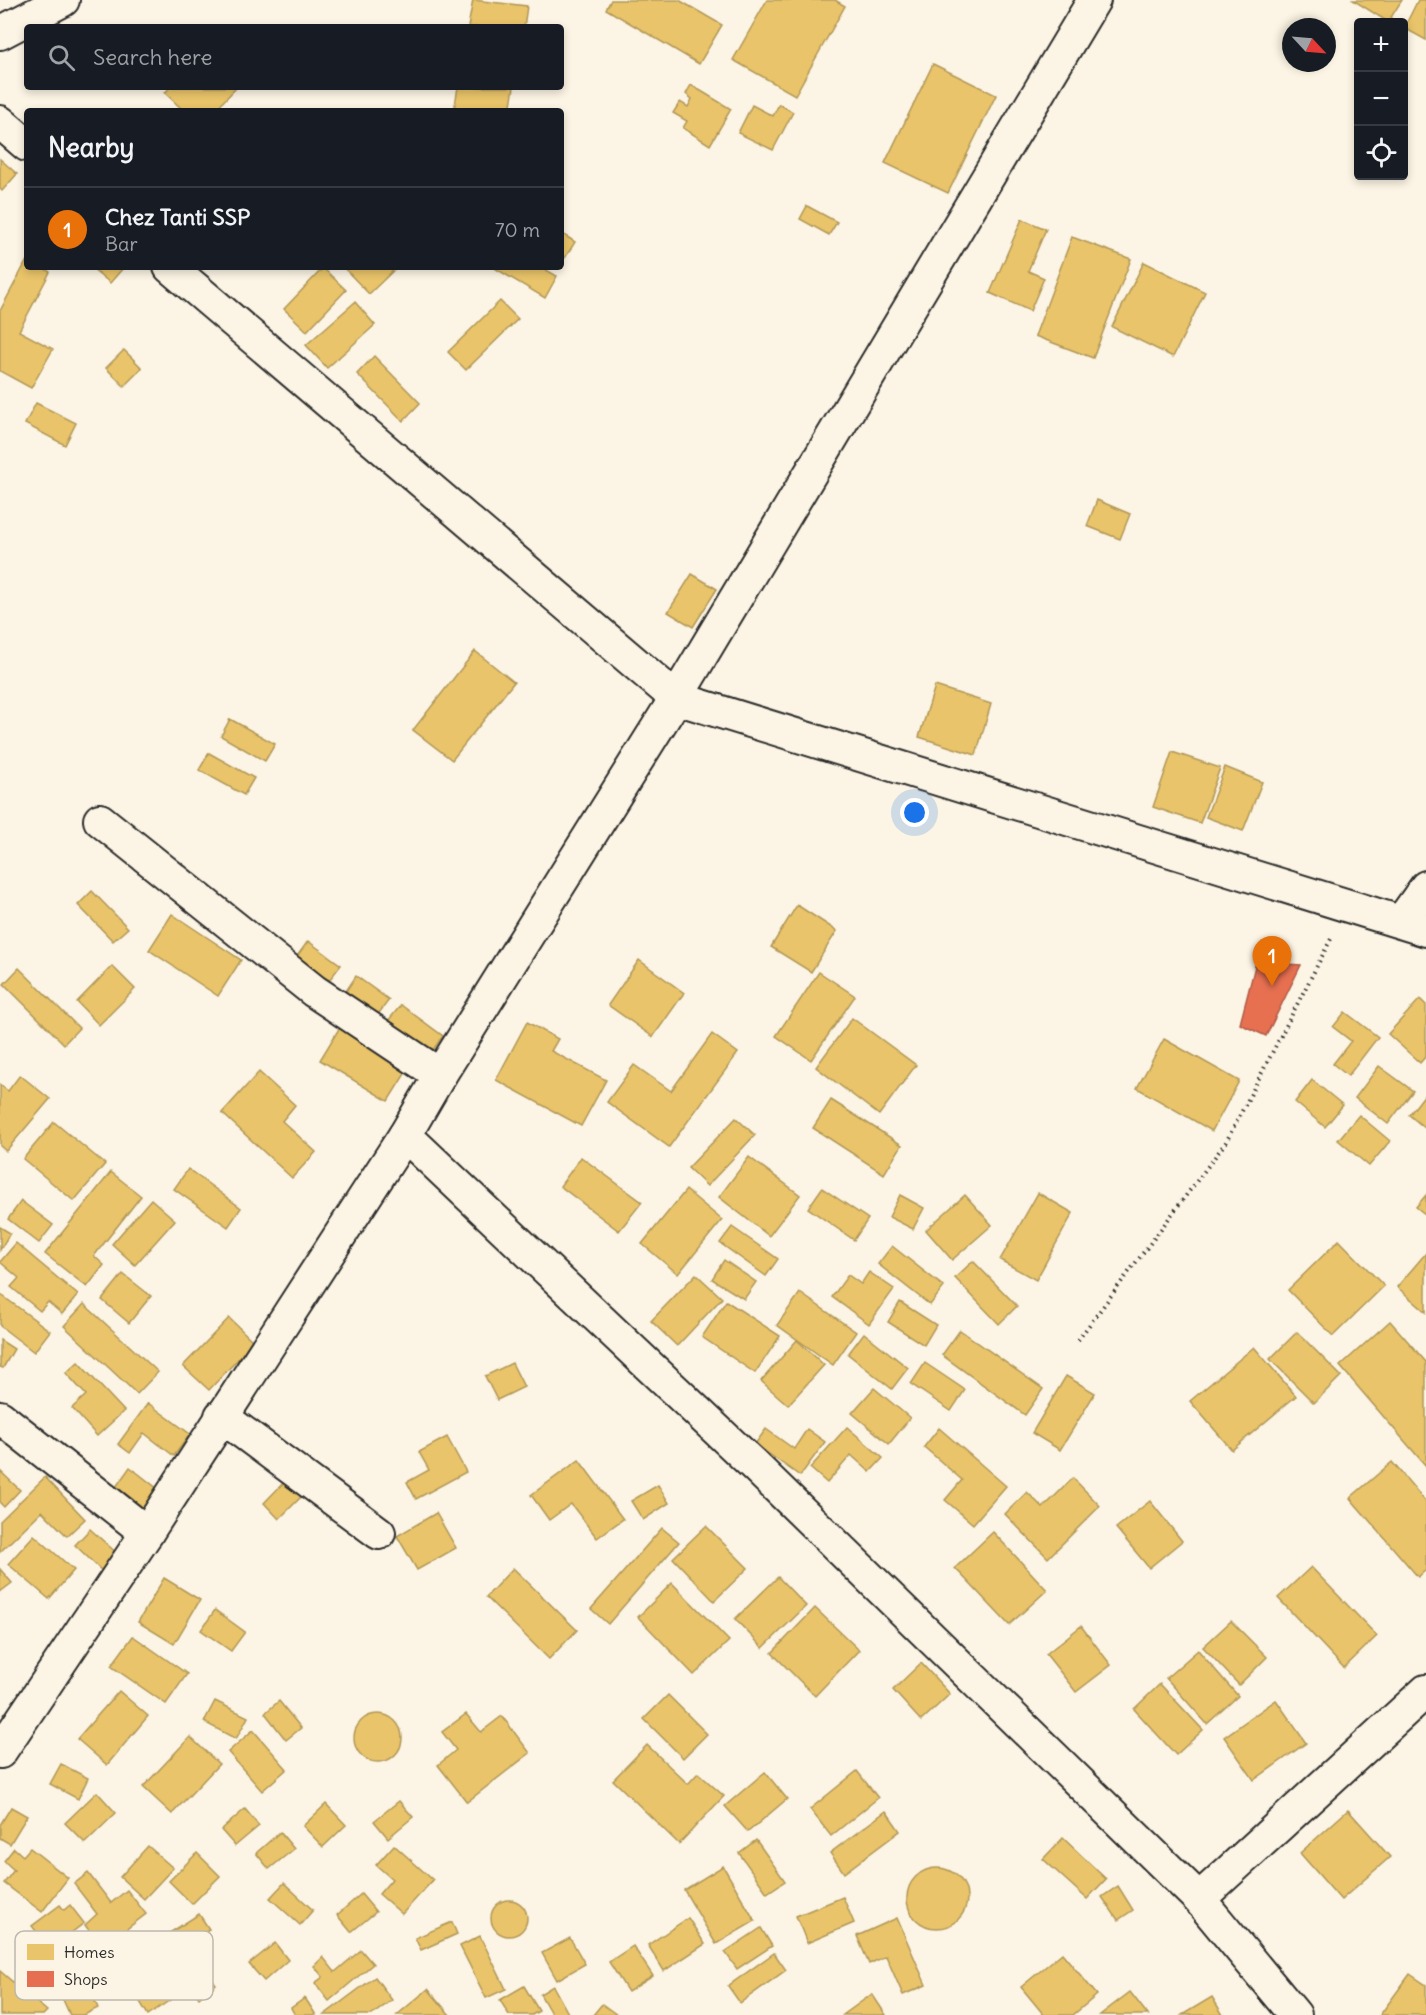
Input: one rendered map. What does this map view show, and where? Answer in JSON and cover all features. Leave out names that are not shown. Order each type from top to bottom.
[{"type":"street","points":[[0,33],[63,0]]},
{"type":"street","points":[[0,1752],[147,1533],[220,1416],[405,1135],[440,1075],[676,698],[1094,0]]},
{"type":"street","points":[[0,122],[24,142]]},
{"type":"street","points":[[174,270],[676,698],[1414,926],[1426,887]]},
{"type":"street","points":[[100,820],[314,991],[440,1075]]},
{"type":"street","points":[[405,1135],[756,1467],[1199,1899],[1295,2015]]},
{"type":"street","points":[[220,1416],[379,1533]]},
{"type":"street","points":[[0,1417],[147,1533]]},
{"type":"street","points":[[1199,1899],[1426,1691]]},
{"type":"path","points":[[1078,1340],[1226,1142],[1347,907]]},
{"type":"building: Homes","points":[[473,0],[527,6],[524,24],[469,24]]},
{"type":"building: Homes","points":[[611,0],[679,0],[722,25],[699,64],[606,9]]},
{"type":"building: Homes","points":[[767,0],[835,0],[845,6],[795,95],[733,60]]},
{"type":"building: Homes","points":[[1353,0],[1402,0],[1391,18],[1382,18]]},
{"type":"building: Homes","points":[[1418,0],[1426,0],[1426,40],[1408,30],[1408,20]]},
{"type":"building: Homes","points":[[933,64],[996,95],[948,193],[885,163]]},
{"type":"building: Homes","points":[[691,85],[731,109],[710,145],[683,128],[687,121],[673,113],[680,102],[688,107],[692,99],[686,94]]},
{"type":"building: Homes","points":[[168,90],[234,90],[217,108],[181,108],[165,93]]},
{"type":"building: Homes","points":[[458,90],[514,90],[510,108],[454,108]]},
{"type":"building: Homes","points":[[779,104],[793,112],[773,150],[738,133],[752,105],[773,116]]},
{"type":"building: Homes","points":[[0,159],[17,174],[2,191],[0,189]]},
{"type":"building: Homes","points":[[807,206],[837,222],[829,235],[800,219]]},
{"type":"building: Homes","points":[[1022,219],[1046,229],[1028,271],[1044,278],[1030,311],[990,293]]},
{"type":"building: Homes","points":[[564,235],[575,242],[564,257]]},
{"type":"building: Homes","points":[[1072,237],[1131,259],[1093,358],[1035,336]]},
{"type":"building: Homes","points":[[1144,262],[1205,292],[1173,357],[1112,327]]},
{"type":"building: Homes","points":[[24,266],[24,270],[50,272],[19,331],[53,349],[31,388],[0,371],[0,311]]},
{"type":"building: Homes","points":[[95,270],[121,270],[110,283]]},
{"type":"building: Homes","points":[[321,270],[325,270],[346,290],[307,331],[284,309]]},
{"type":"building: Homes","points":[[346,270],[394,270],[369,294]]},
{"type":"building: Homes","points":[[498,270],[546,270],[557,276],[545,298]]},
{"type":"building: Homes","points":[[500,301],[518,319],[466,370],[448,352]]},
{"type":"building: Homes","points":[[355,302],[375,325],[327,368],[306,345]]},
{"type":"building: Homes","points":[[124,350],[142,368],[124,386],[106,368]]},
{"type":"building: Homes","points":[[374,356],[420,403],[403,421],[357,374]]},
{"type":"building: Homes","points":[[36,403],[76,423],[65,445],[25,424]]},
{"type":"building: Homes","points":[[1097,500],[1130,514],[1120,539],[1087,526]]},
{"type":"building: Homes","points":[[692,574],[717,589],[693,627],[668,612]]},
{"type":"building: Homes","points":[[475,651],[514,682],[452,760],[413,730]]},
{"type":"building: Homes","points":[[935,686],[991,704],[976,755],[919,737]]},
{"type":"building: Homes","points":[[230,719],[275,744],[265,761],[221,736]]},
{"type":"building: Homes","points":[[1172,752],[1220,768],[1200,823],[1153,807]]},
{"type":"building: Homes","points":[[209,753],[254,778],[244,795],[199,770]]},
{"type":"building: Homes","points":[[1225,767],[1262,782],[1243,831],[1206,817]]},
{"type":"building: Homes","points":[[92,891],[128,928],[113,941],[78,905]]},
{"type":"building: Homes","points":[[797,905],[837,931],[811,972],[771,947]]},
{"type":"building: Homes","points":[[172,914],[241,960],[218,996],[149,950]]},
{"type":"building: Homes","points":[[308,941],[341,965],[327,983],[295,959]]},
{"type":"building: Homes","points":[[639,960],[684,993],[653,1037],[608,1005]]},
{"type":"building: Homes","points":[[112,966],[135,989],[99,1025],[77,1002]]},
{"type":"building: Homes","points":[[19,968],[79,1028],[64,1044],[4,984]]},
{"type":"building: Homes","points":[[819,972],[855,996],[811,1060],[776,1036]]},
{"type":"building: Homes","points":[[356,976],[389,1000],[376,1017],[344,994]]},
{"type":"building: Homes","points":[[1420,999],[1426,1005],[1426,1056],[1420,1063],[1388,1034]]},
{"type":"building: Homes","points":[[401,1005],[443,1036],[430,1054],[387,1022]]},
{"type":"building: Homes","points":[[1345,1012],[1378,1037],[1348,1076],[1333,1064],[1351,1041],[1333,1027]]},
{"type":"building: Homes","points":[[852,1018],[916,1065],[879,1115],[816,1067]]},
{"type":"building: Homes","points":[[527,1022],[558,1039],[551,1051],[606,1080],[581,1126],[496,1080]]},
{"type":"building: Homes","points":[[340,1027],[408,1069],[388,1101],[320,1060]]},
{"type":"building: Homes","points":[[712,1034],[738,1053],[669,1147],[607,1102],[634,1065],[671,1091]]},
{"type":"building: Homes","points":[[1164,1039],[1239,1081],[1212,1131],[1137,1088]]},
{"type":"building: Homes","points":[[1379,1066],[1413,1091],[1388,1124],[1355,1098]]},
{"type":"building: Homes","points":[[259,1072],[295,1105],[282,1121],[316,1152],[292,1178],[222,1113]]},
{"type":"building: Homes","points":[[20,1075],[50,1099],[6,1151],[0,1146],[0,1085],[8,1091]]},
{"type":"building: Homes","points":[[1312,1080],[1343,1105],[1325,1127],[1295,1102]]},
{"type":"building: Homes","points":[[1426,1093],[1426,1129],[1409,1115]]},
{"type":"building: Homes","points":[[831,1100],[902,1145],[884,1174],[813,1128]]},
{"type":"building: Homes","points":[[1359,1115],[1390,1141],[1369,1166],[1338,1140]]},
{"type":"building: Homes","points":[[736,1118],[755,1135],[707,1186],[688,1168]]},
{"type":"building: Homes","points":[[54,1122],[105,1164],[74,1201],[23,1159]]},
{"type":"building: Homes","points":[[581,1157],[642,1202],[619,1231],[560,1186]]},
{"type":"building: Homes","points":[[749,1157],[800,1195],[769,1236],[719,1197]]},
{"type":"building: Homes","points":[[188,1169],[241,1208],[228,1227],[174,1189]]},
{"type":"building: Homes","points":[[111,1172],[141,1196],[94,1256],[104,1265],[87,1287],[45,1254]]},
{"type":"building: Homes","points":[[822,1188],[868,1219],[854,1240],[808,1208]]},
{"type":"building: Homes","points":[[686,1190],[722,1220],[678,1274],[642,1244]]},
{"type":"building: Homes","points":[[1038,1193],[1073,1213],[1036,1280],[1000,1260]]},
{"type":"building: Homes","points":[[900,1195],[924,1208],[913,1229],[889,1217]]},
{"type":"building: Homes","points":[[965,1195],[992,1225],[952,1260],[926,1230]]},
{"type":"building: Homes","points":[[1426,1195],[1426,1215],[1416,1207]]},
{"type":"building: Homes","points":[[151,1199],[175,1220],[135,1265],[112,1244]]},
{"type":"building: Homes","points":[[21,1201],[53,1225],[39,1243],[8,1219]]},
{"type":"building: Homes","points":[[0,1227],[10,1233],[0,1250]]},
{"type":"building: Homes","points":[[732,1227],[778,1259],[766,1276],[720,1243]]},
{"type":"building: Homes","points":[[1339,1240],[1384,1286],[1333,1336],[1288,1290]]},
{"type":"building: Homes","points":[[16,1243],[78,1295],[62,1314],[48,1302],[40,1311],[11,1287],[19,1278],[0,1262]]},
{"type":"building: Homes","points":[[892,1246],[944,1287],[930,1305],[878,1264]]},
{"type":"building: Homes","points":[[1426,1253],[1426,1312],[1397,1287]]},
{"type":"building: Homes","points":[[724,1260],[756,1282],[744,1299],[712,1279]]},
{"type":"building: Homes","points":[[973,1261],[1017,1306],[999,1324],[955,1278]]},
{"type":"building: Homes","points":[[869,1272],[894,1289],[869,1324],[832,1297],[848,1275],[861,1284]]},
{"type":"building: Homes","points":[[123,1274],[151,1296],[129,1323],[102,1300]]},
{"type":"building: Homes","points":[[696,1274],[722,1298],[677,1346],[651,1321]]},
{"type":"building: Homes","points":[[800,1293],[856,1332],[833,1365],[777,1325]]},
{"type":"building: Homes","points":[[0,1294],[50,1331],[34,1352],[0,1326]]},
{"type":"building: Homes","points":[[726,1301],[780,1336],[755,1373],[702,1337]]},
{"type":"building: Homes","points":[[900,1302],[936,1325],[924,1345],[888,1322]]},
{"type":"building: Homes","points":[[84,1304],[158,1372],[137,1394],[64,1326]]},
{"type":"building: Homes","points":[[229,1318],[254,1342],[209,1390],[183,1366]]},
{"type":"building: Homes","points":[[1390,1321],[1426,1362],[1426,1466],[1340,1366]]},
{"type":"building: Homes","points":[[960,1330],[1043,1389],[1025,1415],[942,1355]]},
{"type":"building: Homes","points":[[1297,1332],[1341,1376],[1314,1403],[1270,1359]]},
{"type":"building: Homes","points":[[864,1333],[908,1368],[892,1389],[848,1354]]},
{"type":"building: Homes","points":[[0,1340],[14,1349],[3,1368],[0,1367]]},
{"type":"building: Homes","points":[[797,1340],[824,1365],[788,1405],[761,1381]]},
{"type":"building: Homes","points":[[1254,1347],[1296,1396],[1232,1450],[1190,1401]]},
{"type":"building: Homes","points":[[78,1362],[124,1411],[97,1436],[72,1408],[86,1395],[66,1373]]},
{"type":"building: Homes","points":[[512,1363],[524,1387],[497,1400],[485,1376]]},
{"type":"building: Homes","points":[[925,1363],[965,1390],[951,1411],[911,1384]]},
{"type":"building: Homes","points":[[1066,1376],[1095,1393],[1060,1450],[1032,1433]]},
{"type":"building: Homes","points":[[874,1388],[910,1418],[889,1444],[852,1413]]},
{"type":"building: Homes","points":[[148,1403],[190,1434],[174,1456],[144,1433],[130,1453],[118,1444]]},
{"type":"building: Homes","points":[[847,1427],[883,1458],[870,1472],[851,1455],[827,1483],[810,1468]]},
{"type":"building: Homes","points":[[939,1428],[1006,1486],[973,1524],[945,1500],[962,1480],[924,1447]]},
{"type":"building: Homes","points":[[766,1429],[794,1449],[807,1429],[825,1442],[800,1476],[755,1444]]},
{"type":"building: Homes","points":[[447,1437],[466,1472],[416,1499],[407,1482],[429,1470],[419,1452]]},
{"type":"building: Homes","points":[[579,1460],[623,1519],[597,1538],[571,1504],[549,1520],[531,1495]]},
{"type":"building: Homes","points":[[1392,1462],[1426,1502],[1426,1570],[1418,1577],[1350,1498]]},
{"type":"building: Homes","points":[[130,1467],[163,1493],[146,1516],[113,1491]]},
{"type":"building: Homes","points":[[0,1471],[20,1490],[4,1507],[0,1503]]},
{"type":"building: Homes","points":[[45,1477],[85,1519],[67,1536],[42,1511],[0,1552],[0,1521]]},
{"type":"building: Homes","points":[[1073,1478],[1100,1506],[1048,1558],[1005,1514],[1027,1492],[1043,1508]]},
{"type":"building: Homes","points":[[286,1480],[302,1496],[279,1519],[264,1503]]},
{"type":"building: Homes","points":[[658,1485],[669,1503],[643,1520],[631,1501]]},
{"type":"building: Homes","points":[[1150,1501],[1182,1541],[1149,1568],[1116,1528]]},
{"type":"building: Homes","points":[[436,1513],[456,1548],[417,1570],[397,1536]]},
{"type":"building: Homes","points":[[706,1526],[748,1568],[714,1601],[673,1558]]},
{"type":"building: Homes","points":[[662,1528],[679,1542],[608,1624],[591,1609]]},
{"type":"building: Homes","points":[[90,1529],[120,1556],[105,1574],[75,1545]]},
{"type":"building: Homes","points":[[993,1532],[1047,1590],[1009,1625],[955,1568]]},
{"type":"building: Homes","points":[[34,1535],[74,1570],[49,1599],[8,1564]]},
{"type":"building: Homes","points":[[1311,1567],[1377,1636],[1344,1668],[1278,1598]]},
{"type":"building: Homes","points":[[513,1568],[577,1630],[549,1659],[486,1597]]},
{"type":"building: Homes","points":[[0,1569],[12,1583],[0,1592]]},
{"type":"building: Homes","points":[[778,1577],[806,1606],[763,1648],[735,1619]]},
{"type":"building: Homes","points":[[164,1578],[200,1600],[174,1644],[138,1622]]},
{"type":"building: Homes","points":[[672,1583],[729,1641],[694,1675],[638,1617]]},
{"type":"building: Homes","points":[[815,1608],[859,1650],[815,1696],[772,1653]]},
{"type":"building: Homes","points":[[215,1610],[245,1632],[231,1651],[201,1630]]},
{"type":"building: Homes","points":[[1231,1621],[1267,1657],[1239,1685],[1203,1647]]},
{"type":"building: Homes","points":[[1081,1626],[1111,1665],[1076,1692],[1046,1654]]},
{"type":"building: Homes","points":[[133,1636],[187,1674],[166,1704],[111,1666]]},
{"type":"building: Homes","points":[[1198,1650],[1238,1696],[1207,1724],[1166,1678]]},
{"type":"building: Homes","points":[[921,1663],[950,1694],[921,1721],[893,1690]]},
{"type":"building: Homes","points":[[1160,1684],[1203,1730],[1176,1755],[1134,1709]]},
{"type":"building: Homes","points":[[119,1691],[148,1716],[107,1765],[77,1739]]},
{"type":"building: Homes","points":[[668,1695],[707,1734],[683,1758],[644,1719]]},
{"type":"building: Homes","points":[[1276,1700],[1306,1743],[1254,1780],[1224,1737]]},
{"type":"building: Homes","points":[[215,1701],[248,1717],[236,1739],[204,1722]]},
{"type":"building: Homes","points":[[279,1701],[301,1728],[286,1740],[265,1713]]},
{"type":"building: Homes","points":[[373,1714],[383,1714],[395,1721],[402,1733],[402,1743],[395,1755],[383,1762],[373,1762],[358,1751],[354,1743],[354,1733],[365,1718]]},
{"type":"building: Homes","points":[[466,1714],[481,1732],[502,1716],[530,1753],[467,1802],[438,1765],[456,1750],[442,1732]]},
{"type":"building: Homes","points":[[253,1730],[287,1769],[262,1791],[228,1752]]},
{"type":"building: Homes","points":[[190,1737],[219,1764],[172,1814],[143,1787]]},
{"type":"building: Homes","points":[[647,1745],[688,1784],[698,1773],[724,1796],[679,1844],[613,1780]]},
{"type":"building: Homes","points":[[61,1764],[88,1778],[78,1799],[50,1784]]},
{"type":"building: Homes","points":[[857,1771],[878,1798],[831,1836],[810,1809]]},
{"type":"building: Homes","points":[[765,1772],[787,1799],[748,1832],[725,1806]]},
{"type":"building: Homes","points":[[97,1792],[116,1813],[85,1843],[65,1823]]},
{"type":"building: Homes","points":[[399,1801],[413,1817],[388,1838],[374,1821]]},
{"type":"building: Homes","points":[[326,1804],[346,1825],[323,1847],[303,1826]]},
{"type":"building: Homes","points":[[11,1807],[27,1816],[10,1844],[0,1838],[0,1825]]},
{"type":"building: Homes","points":[[245,1809],[259,1826],[235,1846],[221,1830]]},
{"type":"building: Homes","points":[[1348,1810],[1390,1857],[1341,1900],[1300,1853]]},
{"type":"building: Homes","points":[[886,1811],[900,1831],[844,1873],[830,1853]]},
{"type":"building: Homes","points":[[280,1832],[294,1849],[269,1869],[256,1853]]},
{"type":"building: Homes","points":[[1063,1838],[1106,1879],[1087,1899],[1043,1859]]},
{"type":"building: Homes","points":[[756,1840],[785,1881],[767,1893],[739,1853]]},
{"type":"building: Homes","points":[[394,1845],[433,1880],[402,1914],[379,1894],[392,1879],[376,1865]]},
{"type":"building: Homes","points":[[148,1846],[173,1868],[144,1899],[120,1877]]},
{"type":"building: Homes","points":[[14,1848],[23,1856],[30,1848],[68,1878],[42,1912],[4,1883],[14,1870],[4,1861]]},
{"type":"building: Homes","points":[[197,1853],[220,1876],[192,1904],[169,1881]]},
{"type":"building: Homes","points":[[723,1866],[755,1921],[716,1944],[684,1890]]},
{"type":"building: Homes","points":[[931,1868],[943,1868],[954,1873],[962,1881],[967,1898],[965,1910],[954,1923],[943,1928],[931,1928],[920,1923],[912,1915],[907,1904],[907,1892],[912,1881],[920,1873]]},
{"type":"building: Homes","points":[[88,1873],[111,1903],[127,1890],[146,1914],[124,1931],[89,1931],[85,1925],[97,1914],[74,1884]]},
{"type":"building: Homes","points":[[284,1883],[313,1910],[300,1925],[270,1898]]},
{"type":"building: Homes","points":[[1118,1886],[1133,1910],[1118,1920],[1102,1897]]},
{"type":"building: Homes","points":[[361,1894],[376,1912],[351,1932],[337,1915]]},
{"type":"building: Homes","points":[[843,1897],[854,1923],[807,1943],[796,1916]]},
{"type":"building: Homes","points":[[509,1900],[522,1905],[527,1918],[522,1931],[509,1936],[496,1931],[491,1918],[496,1905]]},
{"type":"building: Homes","points":[[60,1905],[64,1910],[70,1905],[84,1923],[74,1931],[36,1931],[32,1926]]},
{"type":"building: Homes","points":[[199,1914],[209,1929],[206,1931],[173,1931]]},
{"type":"building: Homes","points":[[688,1918],[705,1944],[664,1971],[648,1945]]},
{"type":"building: Homes","points":[[897,1918],[926,1985],[903,1995],[886,1956],[869,1964],[857,1936]]},
{"type":"building: Homes","points":[[452,1922],[457,1934],[421,1950],[415,1938]]},
{"type":"building: Homes","points":[[761,1928],[772,1946],[737,1969],[725,1952]]},
{"type":"building: Homes","points":[[480,1936],[506,1989],[486,1998],[460,1946]]},
{"type":"building: Homes","points":[[570,1938],[585,1964],[557,1980],[542,1953]]},
{"type":"building: Homes","points":[[275,1943],[288,1960],[264,1981],[249,1964]]},
{"type":"building: Homes","points":[[633,1946],[653,1976],[628,1992],[609,1962]]},
{"type":"building: Homes","points":[[361,1950],[373,1964],[329,2001],[315,1983],[323,1977],[314,1966],[323,1957],[335,1972]]},
{"type":"building: Homes","points":[[774,1953],[786,1970],[740,2003],[728,1986]]},
{"type":"building: Homes","points":[[1062,1953],[1097,1995],[1073,2015],[1044,2015],[1021,1987]]},
{"type":"building: Homes","points":[[0,1971],[15,1984],[15,2000],[34,2000],[47,2011],[43,2015],[0,2015]]},
{"type":"building: Homes","points":[[1410,1974],[1426,1985],[1426,2015],[1380,2015]]},
{"type":"building: Homes","points":[[375,1977],[392,2000],[372,2015],[324,2015]]},
{"type":"building: Homes","points":[[524,1986],[539,2011],[532,2015],[509,2015],[500,2000]]},
{"type":"building: Homes","points":[[553,1986],[569,2015],[552,2015],[540,1994]]},
{"type":"building: Homes","points":[[428,1989],[450,2015],[397,2015]]},
{"type":"building: Homes","points":[[1130,1992],[1148,2015],[1100,2015]]},
{"type":"building: Homes","points":[[872,1994],[886,2015],[843,2015]]},
{"type":"building: Homes","points":[[1212,1997],[1223,2015],[1182,2015]]},
{"type":"building: Homes","points":[[305,1998],[316,2015],[295,2015],[291,2008]]},
{"type":"building: Homes","points":[[63,2000],[94,2000],[98,2008],[84,2015],[70,2015]]},
{"type":"building: Homes","points":[[139,2000],[170,2000],[148,2015]]},
{"type":"building: Homes","points":[[602,2004],[617,2015],[593,2015]]},
{"type":"building: Shops","points":[[1256,962],[1301,965],[1266,1036],[1240,1024]]},
{"type":"place","name":"Chez Tanti SSP","points":[[1272,986]]}]
